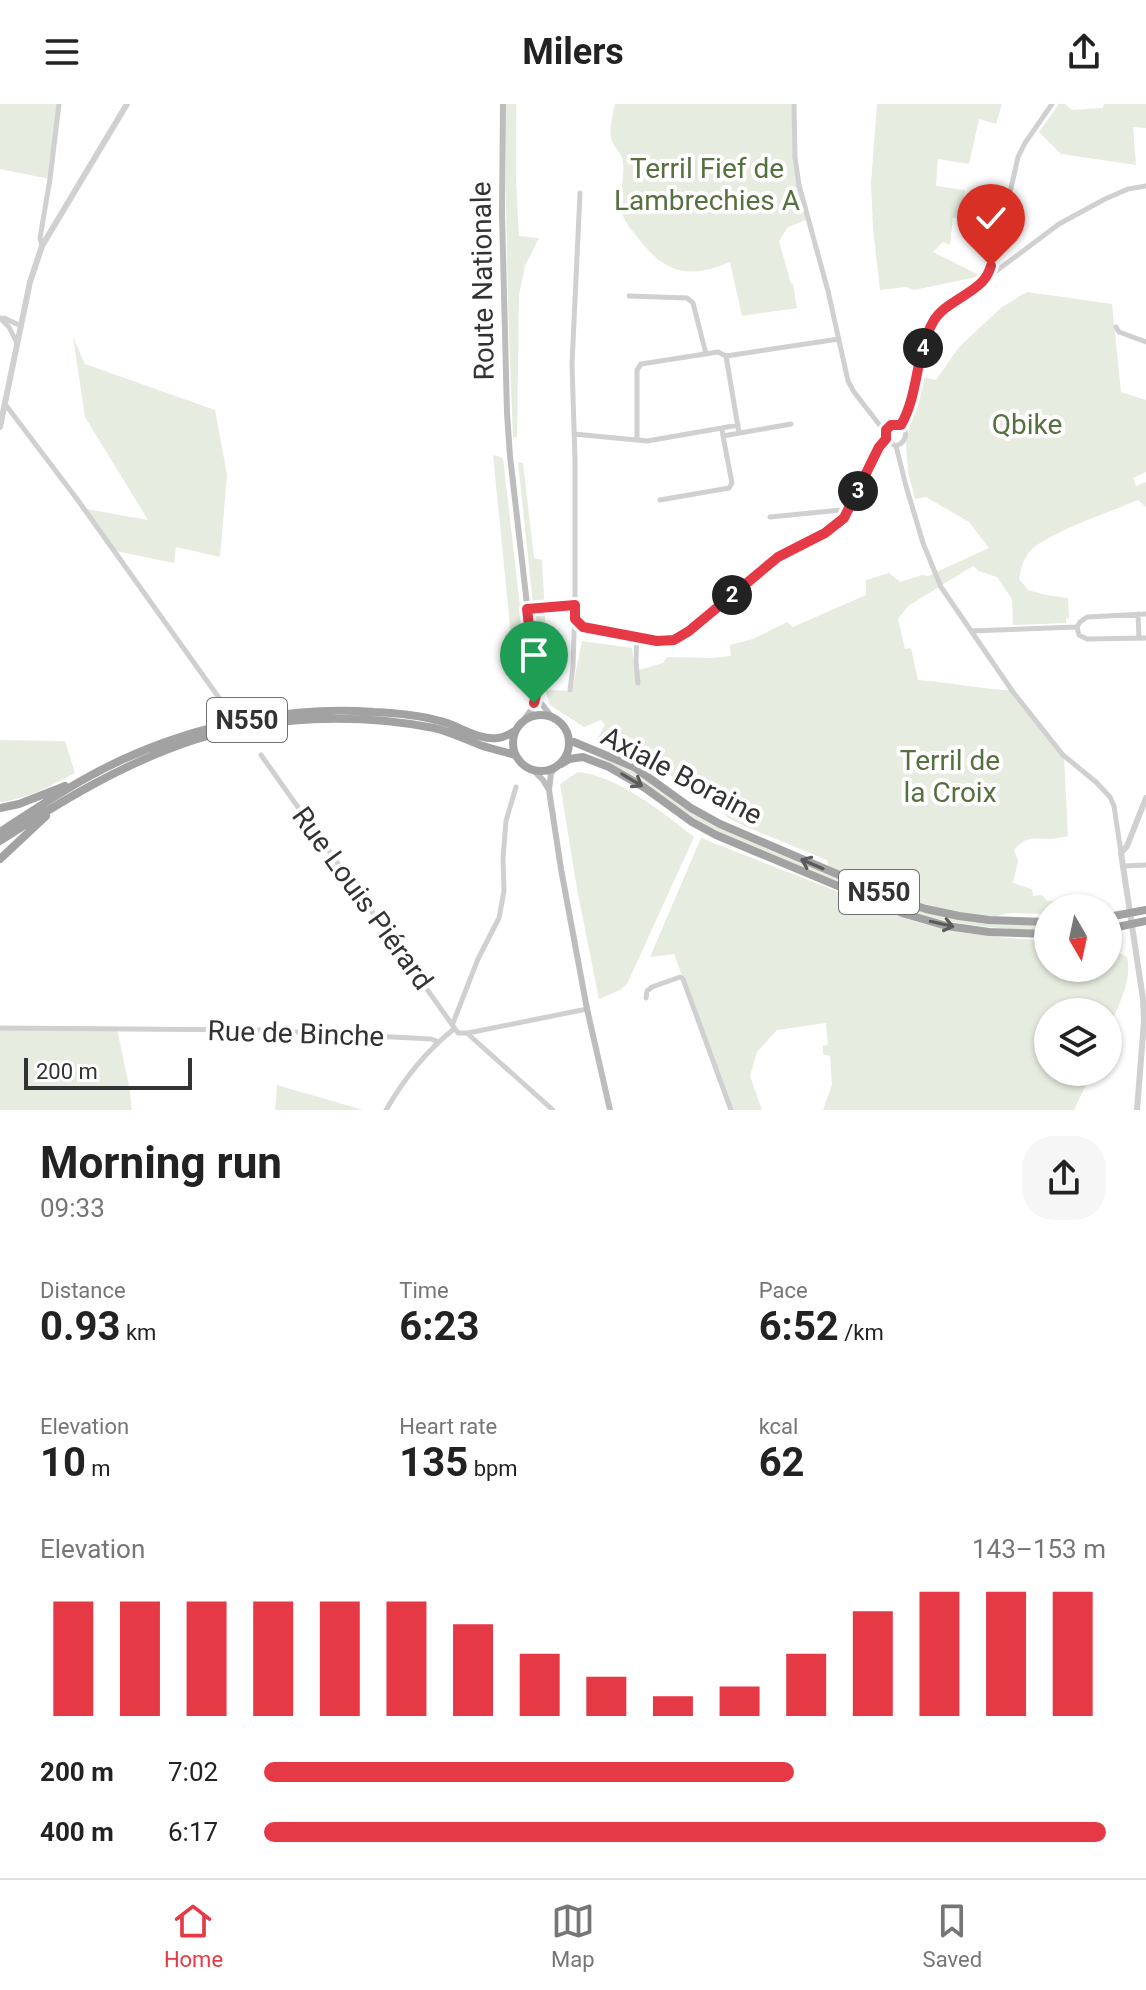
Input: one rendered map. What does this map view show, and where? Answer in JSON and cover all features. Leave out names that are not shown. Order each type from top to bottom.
[{"type":"highway","name":"N550","points":[[0,832],[88,777],[136,755],[195,733],[244,721],[307,712],[371,711],[442,721],[489,738],[499,738],[515,731]]},
{"type":"highway","points":[[515,755],[512,743],[515,731],[523,721],[539,715],[552,717],[563,725],[569,740],[568,754],[558,766]]},
{"type":"highway","name":"N550","points":[[0,841],[73,795],[132,765],[192,741],[249,728],[312,720],[373,720],[451,733],[515,755],[523,765],[534,771],[558,766]]},
{"type":"highway","name":"Axiale Boraine","points":[[569,740],[634,767],[691,808],[720,824],[908,903],[944,914],[976,919],[1034,922]]},
{"type":"highway","name":"Axiale Boraine","points":[[558,766],[574,757],[591,759],[635,781],[692,822],[716,835],[905,914],[947,926],[1034,934]]},
{"type":"highway","points":[[0,808],[19,804],[88,777]]},
{"type":"highway","points":[[0,859],[73,795]]},
{"type":"highway","points":[[1122,914],[1144,910]]},
{"type":"highway","points":[[1122,927],[1144,922]]},
{"type":"main road","name":"Route Nationale","points":[[503,104],[502,214],[510,456],[537,692]]},
{"type":"main road","points":[[537,692],[540,702],[552,717]]},
{"type":"main road","points":[[523,721],[531,710],[537,692]]},
{"type":"main road","points":[[558,766],[551,773],[549,790],[587,1009],[610,1110]]},
{"type":"main road","points":[[534,771],[549,790]]},
{"type":"street","points":[[42,246],[40,238],[59,104]]},
{"type":"street","points":[[0,427],[33,271],[42,246],[127,104]]},
{"type":"street","points":[[794,104],[799,185],[828,291],[848,381],[891,444],[896,446],[933,572],[1013,692],[1063,755],[1096,782],[1114,806],[1143,1002],[1137,1110]]},
{"type":"street","points":[[984,281],[996,255],[1018,157],[1052,104]]},
{"type":"street","points":[[901,425],[907,413],[924,342],[935,319],[945,309],[1046,232],[1128,189],[1146,186]]},
{"type":"street","points":[[570,690],[575,619],[572,364],[580,193]]},
{"type":"street","points":[[629,296],[687,298],[693,303],[706,354]]},
{"type":"street","points":[[0,317],[21,328]]},
{"type":"street","points":[[0,317],[17,343]]},
{"type":"street","points":[[9,327],[21,328]]},
{"type":"street","points":[[1116,327],[1119,332],[1146,342]]},
{"type":"street","points":[[637,440],[641,364],[718,352],[726,356],[839,339]]},
{"type":"street","points":[[726,356],[739,433]]},
{"type":"street","points":[[5,404],[222,702]]},
{"type":"street","points":[[723,436],[791,424]]},
{"type":"street","points":[[574,434],[647,441],[738,425]]},
{"type":"street","points":[[575,619],[583,627],[637,638],[665,641],[681,636],[778,557],[825,533],[844,518],[891,425],[901,425]]},
{"type":"street","points":[[896,446],[905,439],[906,431],[901,425]]},
{"type":"street","points":[[660,500],[729,488],[732,483],[722,428]]},
{"type":"street","points":[[770,517],[849,511]]},
{"type":"street","points":[[527,609],[575,605]]},
{"type":"street","points":[[1138,614],[1142,638],[1087,639],[1079,635],[1077,627],[1087,617],[1138,614],[1146,614]]},
{"type":"street","points":[[970,631],[1077,627]]},
{"type":"street","points":[[637,638],[638,683]]},
{"type":"street","name":"Rue Louis Piérard","points":[[261,755],[455,1028]]},
{"type":"street","points":[[386,1110],[409,1074],[455,1028],[473,969],[499,918],[504,891],[506,821],[516,787]]},
{"type":"street","points":[[1121,853],[1127,846],[1146,798]]},
{"type":"street","points":[[1124,866],[1146,865]]},
{"type":"street","points":[[646,998],[647,991],[652,987],[680,977],[683,979],[731,1110]]},
{"type":"street","points":[[468,1033],[587,1009]]},
{"type":"street","name":"Rue de Binche","points":[[0,1028],[258,1030],[440,1041]]},
{"type":"street","points":[[455,1028],[468,1033],[553,1110]]},
{"type":"green space","points":[[0,104],[59,104],[50,179],[0,169]]},
{"type":"green space","points":[[506,104],[516,104],[519,236],[539,238],[525,266],[519,295],[517,437],[513,437],[510,354]]},
{"type":"green space","name":"Terril Fief de Lambrechies A","points":[[615,104],[794,104],[795,157],[808,219],[788,227],[779,241],[797,308],[742,316],[730,262],[690,272],[668,266],[648,250],[628,226],[622,212],[623,162],[610,132]]},
{"type":"green space","points":[[877,104],[1002,104],[996,124],[979,119],[969,164],[938,159],[936,186],[965,190],[960,218],[953,218],[950,245],[943,242],[933,252],[981,276],[914,290],[906,287],[880,290],[871,183]]},
{"type":"green space","points":[[1059,104],[1065,104],[1072,110],[1103,108],[1104,104],[1146,104],[1146,128],[1133,127],[1136,165],[1061,154],[1039,132]]},
{"type":"green space","points":[[1027,292],[1112,304],[1121,392],[1146,400],[1146,472],[1133,478],[1136,486],[1146,482],[1146,507],[1138,500],[1050,537],[1030,551],[1019,579],[1028,590],[1068,598],[1069,618],[1066,618],[1066,623],[1013,625],[1012,599],[997,577],[973,566],[908,606],[898,619],[905,649],[911,648],[918,680],[1014,690],[1064,755],[1068,836],[1032,838],[1014,850],[1018,861],[1013,883],[1032,889],[1034,914],[1010,913],[992,917],[959,913],[912,901],[829,867],[827,860],[727,817],[711,801],[629,749],[610,747],[597,739],[605,725],[601,720],[584,727],[550,705],[545,690],[572,691],[582,641],[632,648],[635,671],[663,663],[667,657],[731,656],[730,645],[753,639],[787,622],[793,627],[866,595],[866,580],[889,573],[900,582],[928,576],[989,548],[969,522],[926,497],[915,499],[908,472],[906,442],[923,377],[936,380],[959,347],[1002,307]]},
{"type":"green space","points":[[73,337],[85,364],[215,410],[227,475],[220,557],[176,547],[174,563],[116,551],[86,509],[148,520],[85,417]]},
{"type":"green space","points":[[493,455],[503,458],[526,659],[513,656]]},
{"type":"green space","points":[[518,462],[523,463],[534,558],[542,560],[545,690],[542,689]]},
{"type":"green space","points":[[0,740],[65,741],[75,773],[29,795],[0,802]]},
{"type":"green space","points":[[588,753],[635,771],[679,804],[894,902],[988,923],[1034,925],[1034,930],[968,924],[889,905],[709,828],[619,768]]},
{"type":"green space","points":[[578,772],[624,788],[694,837],[627,984],[599,999],[560,784]]},
{"type":"green space","points":[[701,838],[910,920],[978,934],[1034,939],[1034,982],[1122,982],[1122,954],[1127,957],[1128,975],[1121,998],[1034,998],[1034,1086],[1085,1086],[1074,1110],[823,1110],[832,1085],[830,1056],[823,1054],[823,1046],[828,1045],[826,1023],[777,1030],[757,1052],[750,1076],[762,1110],[731,1110],[674,954],[650,957]]},
{"type":"green space","points":[[0,1028],[117,1029],[132,1110],[0,1110]]},
{"type":"green space","points":[[277,1085],[363,1110],[275,1110]]},
{"type":"route","points":[[534,703],[537,692],[527,609],[575,605],[575,619],[583,627],[657,641],[674,640],[778,557],[838,524],[852,506],[879,447],[886,439],[886,430],[891,425],[901,425],[907,413],[924,342],[935,319],[984,281],[991,266]]},
{"type":"park label","name":"Qbike","points":[[1027,424]]},
{"type":"park label","name":"Terril de la Croix","points":[[950,776]]}]
